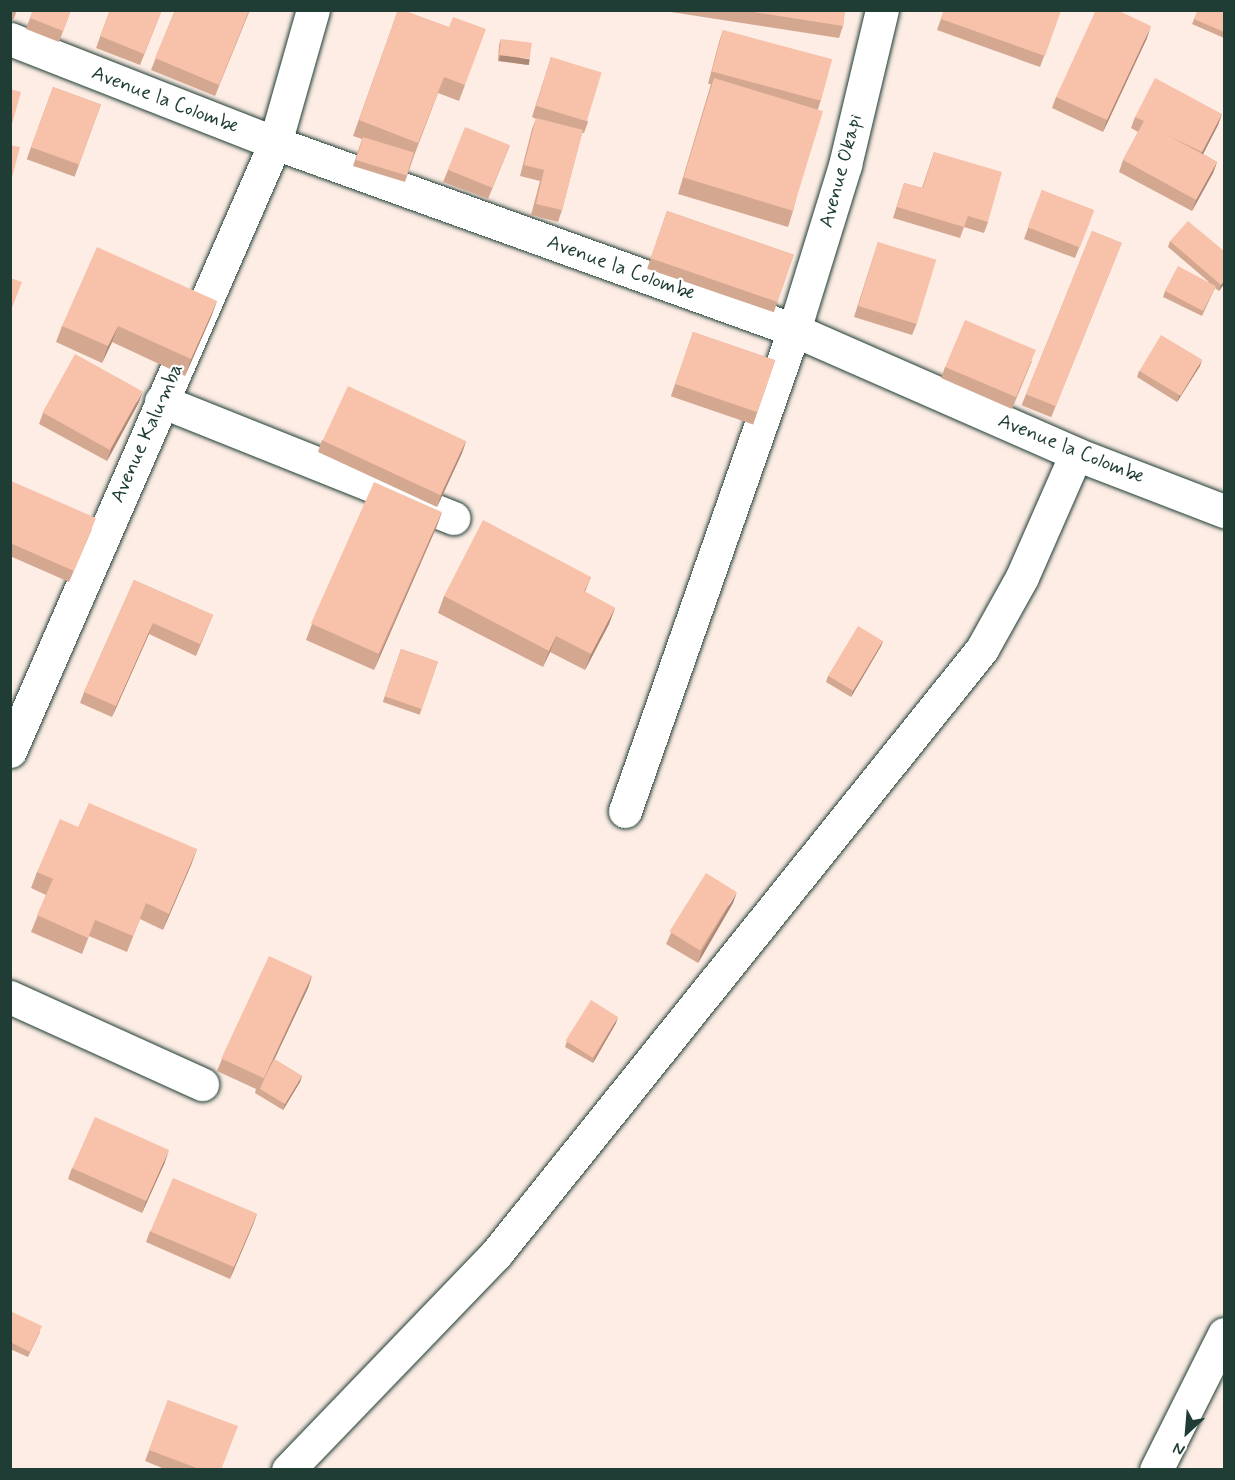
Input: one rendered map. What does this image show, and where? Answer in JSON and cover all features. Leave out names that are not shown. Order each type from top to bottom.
[{"type":"street","name":"Avenue Kalumba","points":[[10,751],[275,143],[313,10]]},
{"type":"street","name":"Avenue Okapi","points":[[625,811],[794,330],[845,165],[882,10]]},
{"type":"street","name":"Avenue la Colombe","points":[[10,39],[275,143],[794,330],[1076,454],[1224,511]]},
{"type":"street","points":[[161,401],[453,518]]},
{"type":"street","points":[[288,1470],[496,1254],[982,649],[1017,587],[1076,454]]},
{"type":"street","points":[[10,997],[202,1084]]},
{"type":"street","points":[[1156,1470],[1224,1334]]},
{"type":"building","points":[[33,10],[71,10],[63,31],[30,18]]},
{"type":"building","points":[[110,10],[162,10],[144,54],[100,36]]},
{"type":"building","points":[[175,10],[249,10],[219,85],[155,58]]},
{"type":"building","points":[[398,10],[449,27],[453,17],[486,29],[465,85],[444,77],[418,143],[359,120]]},
{"type":"building","points":[[741,10],[845,10],[843,26]]},
{"type":"building","points":[[944,10],[1061,10],[1045,56],[941,19]]},
{"type":"building","points":[[1096,10],[1117,10],[1151,26],[1107,120],[1056,97]]},
{"type":"building","points":[[1198,10],[1224,10],[1224,32],[1194,19]]},
{"type":"building","points":[[723,30],[832,59],[821,101],[712,72]]},
{"type":"building","points":[[501,39],[532,43],[530,59],[499,55]]},
{"type":"building","points":[[551,57],[602,72],[587,121],[536,106]]},
{"type":"building","points":[[714,78],[823,111],[793,211],[684,177]]},
{"type":"building","points":[[1155,78],[1222,114],[1202,152],[1169,136],[1217,162],[1196,200],[1123,160],[1144,121],[1135,117]]},
{"type":"building","points":[[53,87],[101,104],[79,165],[31,147]]},
{"type":"building","points":[[10,89],[21,92],[10,131]]},
{"type":"building","points":[[536,118],[583,130],[562,210],[536,204],[544,170],[524,165]]},
{"type":"building","points":[[465,127],[510,145],[492,188],[448,170]]},
{"type":"building","points":[[363,137],[414,152],[407,175],[356,160]]},
{"type":"building","points":[[10,145],[20,147],[10,185]]},
{"type":"building","points":[[934,152],[1002,172],[988,222],[968,216],[964,227],[897,207],[904,183],[923,188]]},
{"type":"building","points":[[1042,190],[1094,210],[1080,247],[1028,227]]},
{"type":"building","points":[[667,211],[794,255],[777,302],[651,258]]},
{"type":"building","points":[[1188,221],[1224,251],[1224,281],[1221,285],[1170,241]]},
{"type":"building","points":[[1092,231],[1122,243],[1056,406],[1026,394]]},
{"type":"building","points":[[878,242],[936,260],[917,324],[858,306]]},
{"type":"building","points":[[97,247],[217,301],[191,359],[118,326],[108,346],[62,326]]},
{"type":"building","points":[[1178,266],[1216,286],[1203,311],[1165,291]]},
{"type":"building","points":[[10,278],[22,282],[10,313]]},
{"type":"building","points":[[965,320],[1036,350],[1016,397],[945,367]]},
{"type":"building","points":[[693,332],[775,360],[757,412],[675,384]]},
{"type":"building","points":[[1161,335],[1202,360],[1181,396],[1139,371]]},
{"type":"building","points":[[75,354],[142,391],[110,450],[43,413]]},
{"type":"building","points":[[348,386],[466,441],[440,495],[323,440]]},
{"type":"building","points":[[11,481],[96,518],[74,571],[10,543]]},
{"type":"building","points":[[374,482],[442,512],[379,654],[311,624]]},
{"type":"building","points":[[483,520],[591,577],[584,591],[615,608],[591,654],[556,636],[549,651],[444,596]]},
{"type":"building","points":[[134,580],[213,615],[200,644],[153,623],[116,706],[84,692]]},
{"type":"building","points":[[858,626],[883,641],[853,691],[828,676]]},
{"type":"building","points":[[401,649],[438,662],[422,709],[385,696]]},
{"type":"building","points":[[89,803],[197,849],[169,914],[146,903],[133,936],[95,920],[88,938],[37,915],[53,879],[37,872],[60,819],[78,827]]},
{"type":"building","points":[[706,873],[737,892],[700,951],[669,932]]},
{"type":"building","points":[[269,956],[312,976],[264,1078],[221,1058]]},
{"type":"building","points":[[591,1000],[618,1017],[593,1058],[566,1041]]},
{"type":"building","points":[[274,1059],[302,1076],[285,1104],[260,1089]]},
{"type":"building","points":[[95,1117],[169,1150],[146,1201],[72,1168]]},
{"type":"building","points":[[173,1178],[257,1214],[234,1267],[150,1231]]},
{"type":"building","points":[[10,1311],[42,1326],[30,1352],[10,1342]]},
{"type":"building","points":[[168,1400],[238,1426],[221,1470],[202,1470],[149,1450]]}]
